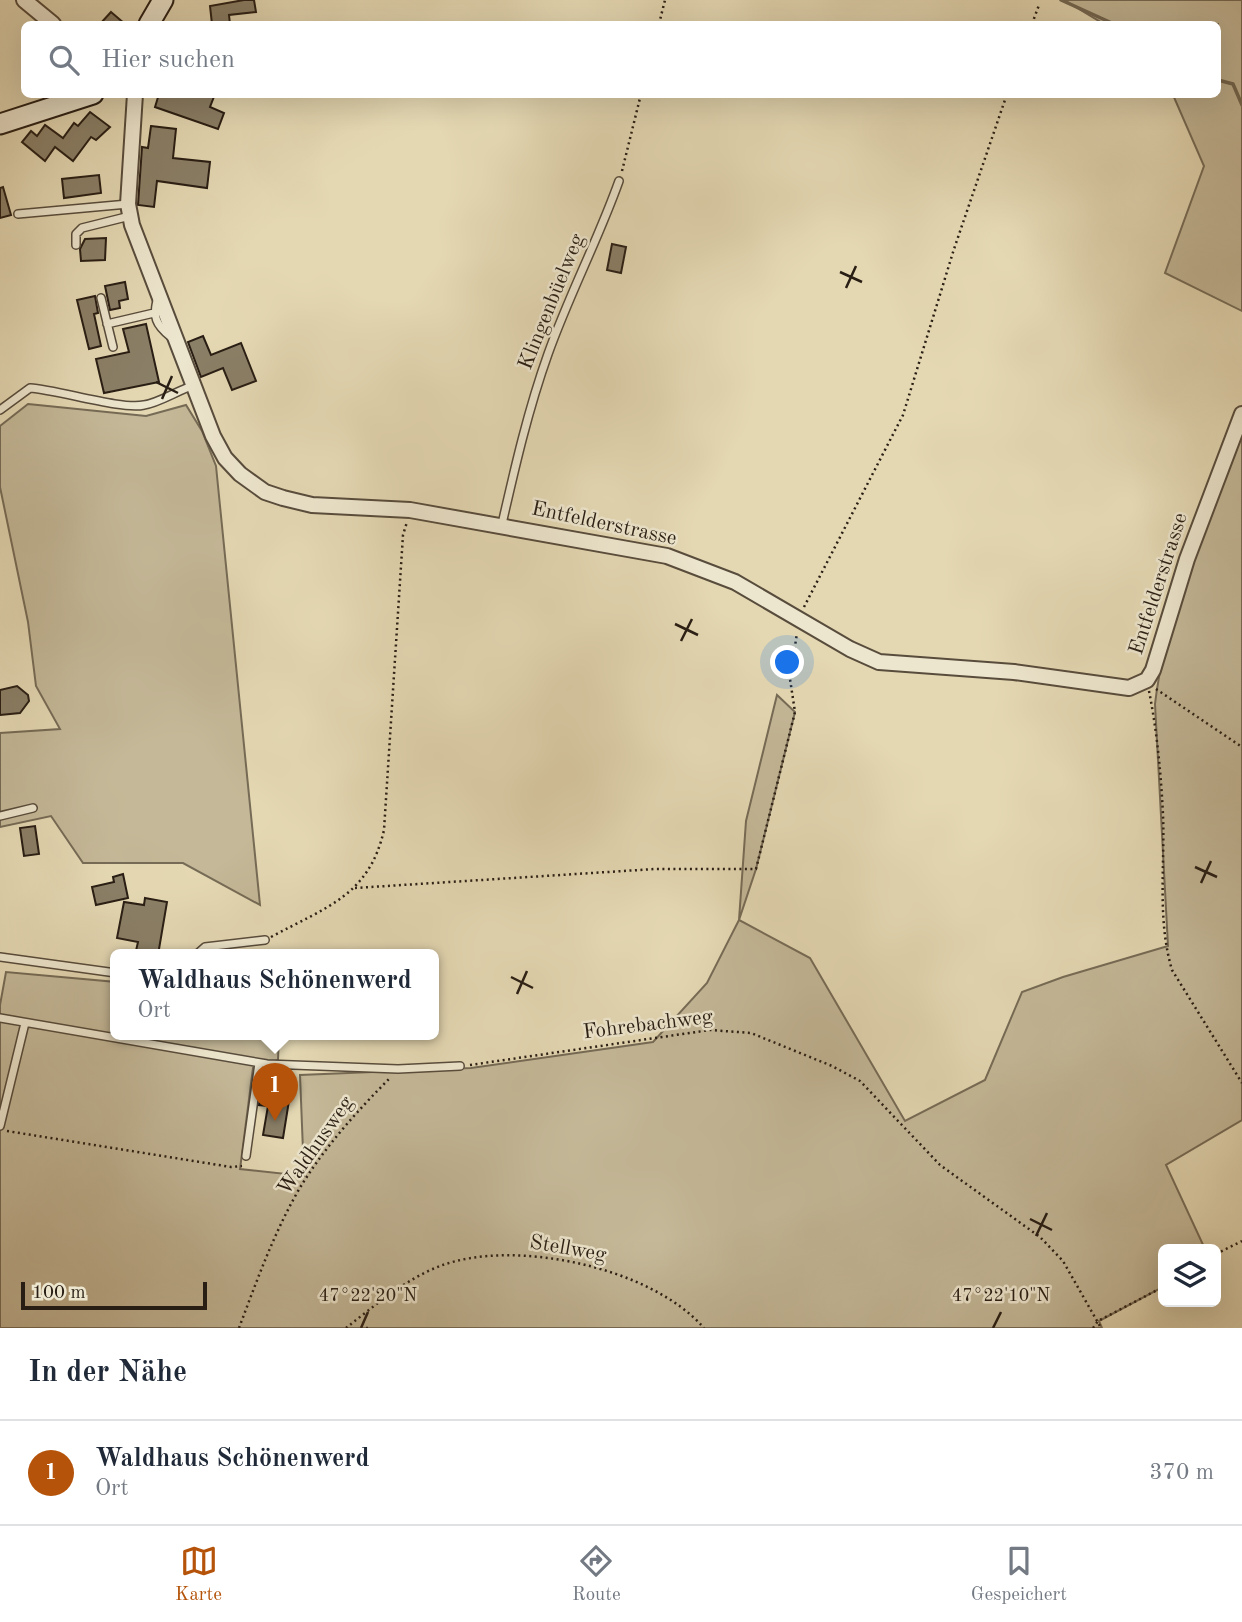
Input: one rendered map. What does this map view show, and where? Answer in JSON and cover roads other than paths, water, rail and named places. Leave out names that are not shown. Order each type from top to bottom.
[{"type":"street","points":[[24,0],[49,21]]},
{"type":"street","points":[[151,21],[163,0]]},
{"type":"street","points":[[0,124],[81,98]]},
{"type":"street","name":"Entfelderstrasse","points":[[135,98],[129,210],[225,458],[240,474],[265,492],[312,505],[410,510],[502,524],[667,556],[735,582],[879,662],[1014,672],[1129,688],[1147,680],[1153,670],[1187,559],[1242,414]]},
{"type":"lane","name":"Klingenbüelweg","points":[[502,524],[533,397],[580,271],[606,218],[619,181]]},
{"type":"lane","points":[[18,214],[129,210]]},
{"type":"lane","points":[[76,245],[76,234],[82,228],[129,210]]},
{"type":"lane","points":[[159,293],[154,313],[158,326],[179,344]]},
{"type":"lane","points":[[101,298],[113,347]]},
{"type":"lane","points":[[107,324],[154,313]]},
{"type":"lane","points":[[0,410],[30,388],[128,407],[145,405],[171,392],[195,385]]},
{"type":"lane","points":[[0,816],[33,808]]},
{"type":"lane","points":[[203,949],[265,940]]},
{"type":"lane","points":[[0,957],[110,973]]},
{"type":"lane","points":[[0,1018],[110,1038]]},
{"type":"lane","points":[[0,1128],[25,1023]]},
{"type":"lane","points":[[124,1040],[259,1063],[398,1069],[460,1066]]},
{"type":"lane","points":[[246,1156],[259,1063]]},
{"type":"waterway","points":[[1061,0],[1107,21]]},
{"type":"waterway","points":[[1221,81],[1233,84],[1242,105]]},
{"type":"place","name":"Waldhaus Schönenwerd","points":[[275,1121]]}]
